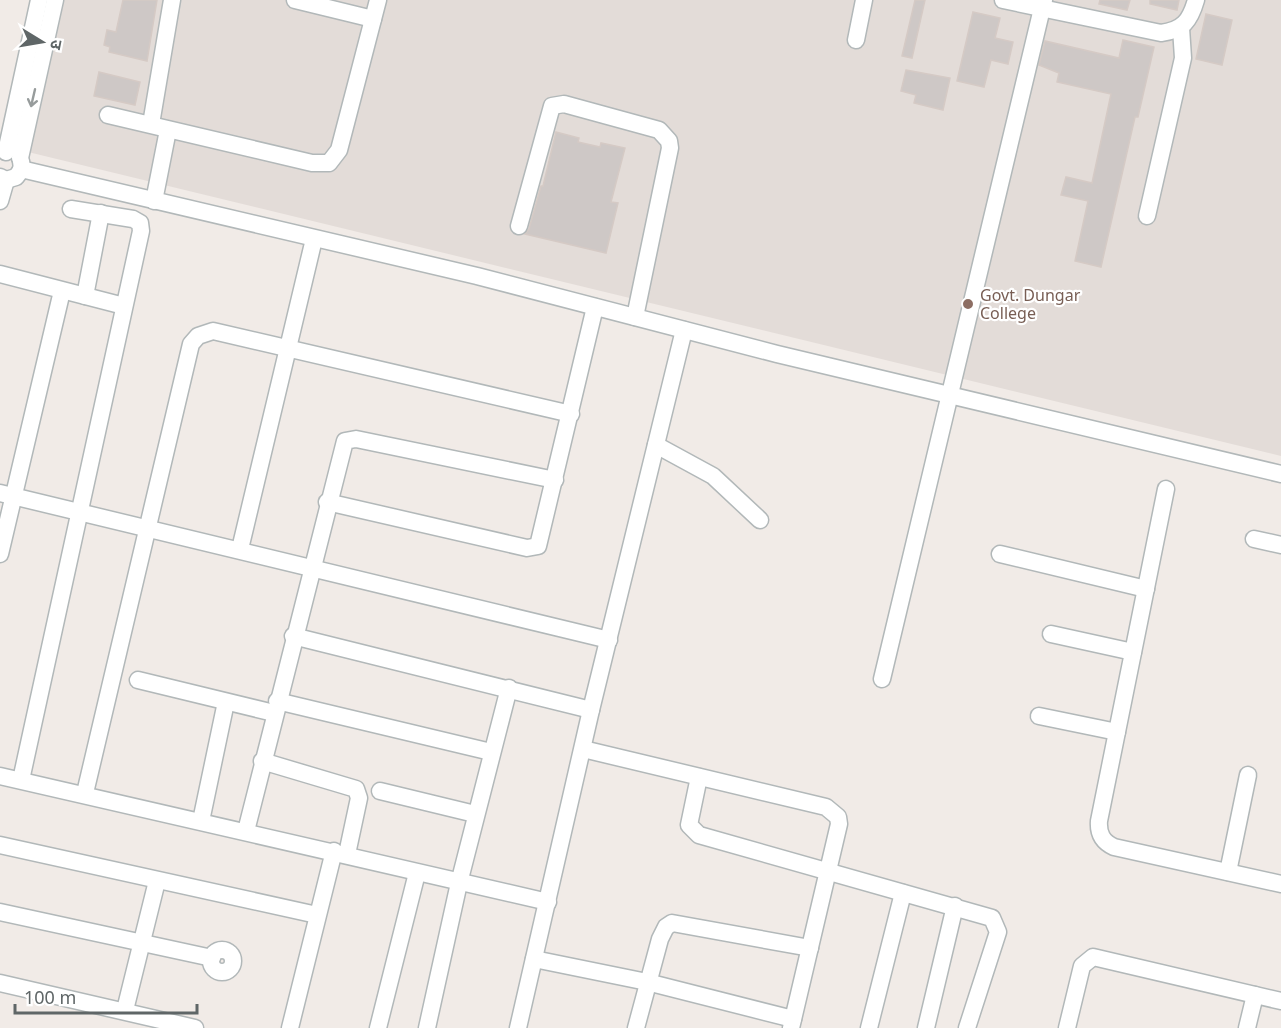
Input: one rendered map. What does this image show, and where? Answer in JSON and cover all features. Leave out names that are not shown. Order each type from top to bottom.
[{"type":"street","points":[[0,201],[3,178],[16,177],[12,159],[39,0]]},
{"type":"street","points":[[12,159],[55,0]]},
{"type":"street","points":[[151,124],[172,0]]},
{"type":"street","points":[[295,0],[373,19]]},
{"type":"street","points":[[108,115],[312,163],[329,163],[339,150],[378,0]]},
{"type":"street","points":[[856,40],[864,0]]},
{"type":"street","points":[[1003,0],[1043,4],[1161,33],[1181,28],[1192,14],[1196,0]]},
{"type":"street","points":[[882,679],[1043,4]]},
{"type":"street","points":[[1147,216],[1183,58],[1181,28]]},
{"type":"street","points":[[519,226],[552,106],[564,104],[659,130],[666,135],[670,148],[635,317]]},
{"type":"street","points":[[21,780],[141,231],[140,223],[150,200],[168,130]]},
{"type":"street","points":[[12,159],[150,200],[477,276],[594,308],[1281,474]]},
{"type":"street","points":[[71,208],[133,219],[140,223]]},
{"type":"street","points":[[85,296],[101,213]]},
{"type":"street","points":[[240,549],[314,239]]},
{"type":"street","points":[[0,274],[124,306]]},
{"type":"street","points":[[0,554],[6,494],[62,291]]},
{"type":"street","points":[[327,502],[533,549],[541,542],[594,308]]},
{"type":"street","points":[[518,1028],[591,710],[684,330]]},
{"type":"street","points":[[85,793],[191,344],[198,336],[213,331],[288,346],[571,414]]},
{"type":"street","points":[[246,831],[342,446],[349,439],[555,480]]},
{"type":"street","points":[[656,445],[713,476],[760,520]]},
{"type":"street","points":[[1166,489],[1099,821],[1099,833],[1104,841],[1114,847],[1281,884]]},
{"type":"street","points":[[6,494],[609,640]]},
{"type":"street","points":[[1254,539],[1281,545]]},
{"type":"street","points":[[1000,554],[1146,589]]},
{"type":"street","points":[[1051,634],[1133,652]]},
{"type":"street","points":[[293,636],[591,710]]},
{"type":"street","points":[[138,680],[226,702],[276,707],[491,752]]},
{"type":"street","points":[[427,1028],[459,883],[508,688]]},
{"type":"street","points":[[201,821],[226,702]]},
{"type":"street","points":[[1039,716],[1117,732]]},
{"type":"street","points":[[534,959],[646,982],[792,1023],[828,873],[839,824],[833,811],[826,807],[583,749]]},
{"type":"street","points":[[262,761],[356,789],[359,798],[317,915],[290,1028]]},
{"type":"street","points":[[0,776],[85,793],[459,883],[548,902]]},
{"type":"street","points":[[1228,872],[1248,776]]},
{"type":"street","points":[[699,777],[689,818],[689,825],[694,832],[828,873],[992,918],[998,932],[967,1028]]},
{"type":"street","points":[[380,791],[476,814]]},
{"type":"street","points":[[0,845],[317,915]]},
{"type":"street","points":[[378,1028],[417,873]]},
{"type":"street","points":[[125,1010],[157,881]]},
{"type":"street","points":[[869,1028],[903,892]]},
{"type":"street","points":[[926,1028],[955,906]]},
{"type":"street","points":[[0,912],[212,958]]},
{"type":"street","points":[[636,1028],[646,982],[660,939],[666,927],[672,923],[810,948]]},
{"type":"street","points":[[1067,1028],[1082,966],[1094,957],[1281,1001]]},
{"type":"street","points":[[0,982],[195,1028]]},
{"type":"street","points":[[1247,1028],[1255,995]]},
{"type":"shaded area","name":"Govt. Dungar College","points":[[63,0],[1281,0],[1281,456],[28,152]]},
{"type":"building","points":[[123,0],[157,0],[147,61],[109,52],[110,47],[104,45],[107,30],[116,32]]},
{"type":"building","points":[[915,0],[925,0],[912,58],[902,56]]},
{"type":"building","points":[[1100,0],[1130,0],[1127,10],[1099,4]]},
{"type":"building","points":[[1150,0],[1179,0],[1177,10],[1150,4]]},
{"type":"building","points":[[973,12],[1000,18],[995,38],[1013,42],[1008,64],[991,60],[984,87],[957,81]]},
{"type":"building","points":[[1206,14],[1232,20],[1222,65],[1196,59]]},
{"type":"building","points":[[1123,40],[1154,47],[1138,117],[1135,117],[1101,267],[1075,261],[1088,201],[1061,195],[1066,177],[1092,183],[1111,94],[1057,82],[1059,73],[1039,65],[1045,41],[1119,58]]},
{"type":"building","points":[[906,70],[950,78],[943,110],[914,103],[916,95],[901,91]]},
{"type":"building","points":[[99,72],[140,82],[135,105],[94,96]]},
{"type":"building","points":[[556,132],[579,138],[578,142],[600,147],[601,143],[625,148],[611,202],[618,203],[606,253],[525,234],[529,229],[541,186],[543,186]]},
{"type":"place","name":"Govt. Dungar College","points":[[968,304]]}]
